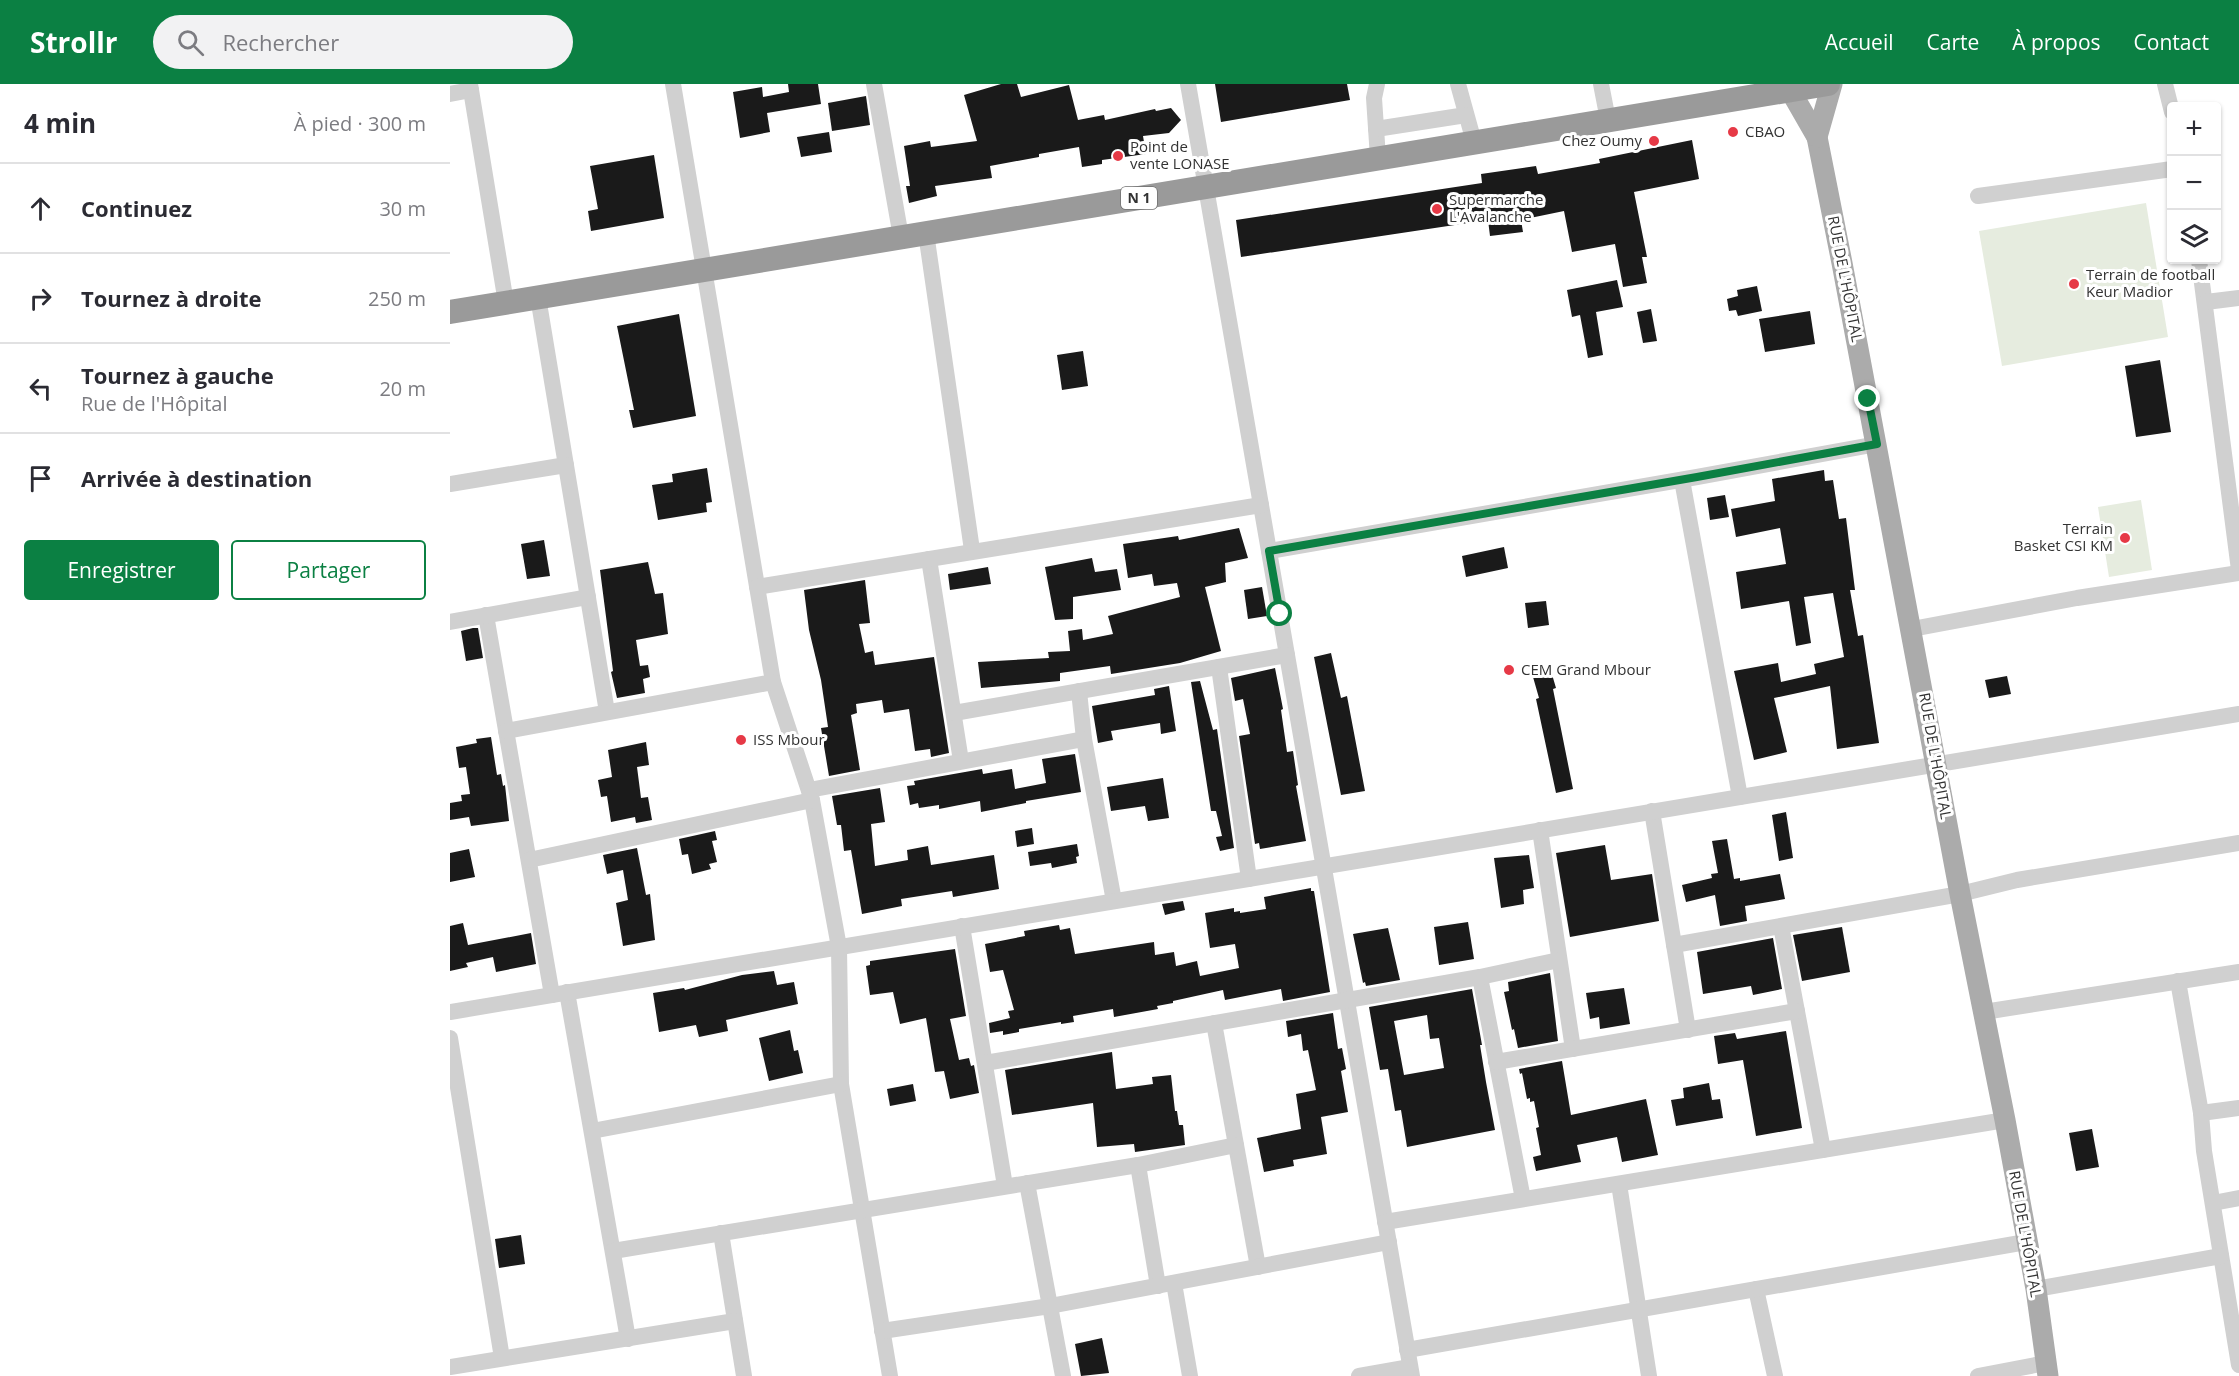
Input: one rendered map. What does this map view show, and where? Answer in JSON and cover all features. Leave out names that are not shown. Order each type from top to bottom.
[{"type":"highway","name":"N 1","points":[[450,312],[1823,84]]},
{"type":"main road","points":[[1817,137],[1823,84]]},
{"type":"main road","points":[[1790,90],[1817,137]]},
{"type":"main road","name":"RUE DE L'HÔPITAL","points":[[1817,137],[2005,1120],[2036,1289],[2047,1370]]},
{"type":"street","points":[[673,84],[773,682],[810,795],[839,947],[841,1084],[890,1376]]},
{"type":"street","points":[[874,84],[901,237]]},
{"type":"street","points":[[1188,84],[1411,1371],[1359,1376]]},
{"type":"street","points":[[1377,84],[1374,98],[1378,158]]},
{"type":"street","points":[[1458,84],[1474,142]]},
{"type":"street","points":[[1601,84],[1608,120]]},
{"type":"street","points":[[2165,84],[2170,102]]},
{"type":"street","points":[[450,94],[471,87],[506,303]]},
{"type":"street","points":[[1376,129],[1466,115]]},
{"type":"street","points":[[1978,196],[2167,170]]},
{"type":"street","points":[[926,233],[972,550]]},
{"type":"street","points":[[1912,629],[2239,571],[2200,264]]},
{"type":"street","points":[[538,297],[607,712]]},
{"type":"street","points":[[2206,302],[2239,298]]},
{"type":"street","points":[[1269,551],[1877,444]]},
{"type":"street","points":[[450,484],[566,465]]},
{"type":"street","points":[[1682,480],[1740,797]]},
{"type":"street","points":[[758,587],[972,550],[1261,505]]},
{"type":"street","points":[[929,559],[961,761]]},
{"type":"street","points":[[450,622],[588,597]]},
{"type":"street","points":[[486,615],[529,860],[592,1131],[628,1339]]},
{"type":"street","points":[[954,713],[1287,656]]},
{"type":"street","points":[[1219,667],[1249,879]]},
{"type":"street","points":[[506,730],[773,682]]},
{"type":"street","points":[[1079,691],[1084,739],[1114,901]]},
{"type":"street","points":[[450,1012],[2239,714]]},
{"type":"street","points":[[529,860],[961,761],[1084,739]]},
{"type":"street","points":[[1652,811],[1688,1030]]},
{"type":"street","points":[[1540,830],[1573,1049]]},
{"type":"street","points":[[1674,945],[1960,894],[2018,880],[2239,843]]},
{"type":"street","points":[[962,926],[1005,1186]]},
{"type":"street","points":[[1781,926],[1823,1150]]},
{"type":"street","points":[[985,1064],[1480,977],[1559,960]]},
{"type":"street","points":[[1984,1012],[2239,972]]},
{"type":"street","points":[[1480,977],[1523,1199]]},
{"type":"street","points":[[2178,981],[2201,1113],[2204,1151],[2221,1256],[2235,1322],[2239,1365]]},
{"type":"street","points":[[1496,1062],[1797,1011]]},
{"type":"street","points":[[1214,1023],[1258,1267]]},
{"type":"street","points":[[450,1038],[502,1358]]},
{"type":"street","points":[[592,1131],[841,1084]]},
{"type":"street","points":[[2201,1113],[2239,1108]]},
{"type":"street","points":[[1385,1222],[2005,1120]]},
{"type":"street","points":[[613,1251],[1138,1165],[1236,1145]]},
{"type":"street","points":[[1138,1165],[1190,1376]]},
{"type":"street","points":[[1028,1183],[1063,1376]]},
{"type":"street","points":[[1619,1184],[1649,1376]]},
{"type":"street","points":[[2213,1203],[2239,1198]]},
{"type":"street","points":[[721,1233],[744,1376]]},
{"type":"street","points":[[882,1331],[1050,1306],[1389,1242]]},
{"type":"street","points":[[1407,1350],[2026,1242]]},
{"type":"street","points":[[2036,1289],[2221,1256]]},
{"type":"street","points":[[1755,1289],[1775,1376]]},
{"type":"street","points":[[450,1366],[735,1321]]},
{"type":"street","points":[[1978,1376],[2047,1370]]},
{"type":"shaded area","name":"Terrain de football Keur Madior","points":[[2146,203],[2168,337],[2002,366],[1979,231]]},
{"type":"shaded area","name":"Terrain Basket CSI KM","points":[[2141,500],[2152,570],[2109,577],[2098,507]]},
{"type":"building","points":[[788,84],[818,84],[821,104],[767,113],[770,132],[740,138],[733,92],[762,87],[763,97],[789,92]]},
{"type":"building","points":[[1001,84],[1017,84],[1021,97],[1069,85],[1078,120],[1104,115],[1105,120],[1155,109],[1156,111],[1171,108],[1181,120],[1169,133],[1143,136],[1146,154],[1102,160],[1102,164],[1082,167],[1079,147],[1039,154],[1039,157],[990,166],[992,178],[935,186],[937,196],[909,203],[906,186],[910,186],[904,146],[930,141],[931,147],[977,141],[964,95]]},
{"type":"building","points":[[1215,84],[1347,84],[1350,100],[1221,122]]},
{"type":"building","points":[[866,96],[870,125],[832,131],[828,103]]},
{"type":"building","points":[[829,132],[832,152],[801,157],[797,137]]},
{"type":"building","points":[[1692,140],[1699,179],[1634,192],[1647,257],[1642,257],[1647,283],[1623,287],[1615,244],[1572,252],[1564,211],[1521,220],[1523,232],[1490,236],[1488,220],[1241,257],[1236,220],[1482,183],[1481,174],[1536,166],[1538,174],[1600,163],[1599,159]]},
{"type":"building","points":[[654,155],[664,218],[591,231],[588,211],[598,209],[590,166]]},
{"type":"building","points":[[1617,280],[1623,307],[1596,312],[1603,355],[1588,358],[1580,315],[1572,317],[1567,290]]},
{"type":"building","points":[[1757,286],[1762,311],[1738,316],[1736,310],[1729,311],[1727,299],[1738,296],[1737,290]]},
{"type":"building","points":[[1651,309],[1657,341],[1643,343],[1637,312]]},
{"type":"building","points":[[1810,311],[1815,344],[1765,352],[1759,319]]},
{"type":"building","points":[[679,314],[696,416],[633,428],[629,410],[634,410],[617,326]]},
{"type":"building","points":[[1083,351],[1088,386],[1062,390],[1057,355]]},
{"type":"building","points":[[2160,360],[2171,432],[2136,437],[2125,366]]},
{"type":"building","points":[[707,468],[712,502],[706,503],[707,512],[658,520],[652,485],[673,482],[672,474]]},
{"type":"building","points":[[1824,470],[1825,481],[1833,480],[1839,519],[1846,518],[1855,590],[1850,590],[1858,636],[1863,635],[1879,743],[1837,749],[1830,686],[1774,698],[1787,752],[1754,760],[1734,671],[1778,663],[1781,682],[1816,674],[1814,664],[1844,657],[1833,593],[1804,597],[1811,643],[1796,646],[1789,601],[1741,609],[1736,572],[1786,564],[1780,528],[1736,537],[1731,509],[1775,501],[1772,479]]},
{"type":"building","points":[[1725,495],[1729,517],[1710,520],[1707,498]]},
{"type":"building","points":[[1239,528],[1248,558],[1225,563],[1226,582],[1205,587],[1221,651],[1180,663],[1111,674],[1110,666],[1060,673],[1060,681],[981,688],[978,662],[1049,658],[1048,652],[1070,651],[1068,631],[1082,629],[1083,640],[1113,634],[1108,616],[1180,597],[1177,583],[1154,586],[1152,574],[1128,578],[1123,544],[1178,536],[1179,540]]},
{"type":"building","points":[[544,540],[550,576],[527,579],[521,544]]},
{"type":"building","points":[[1504,547],[1508,568],[1466,577],[1462,556]]},
{"type":"building","points":[[1092,558],[1095,572],[1117,569],[1121,590],[1073,597],[1073,619],[1055,620],[1045,567]]},
{"type":"building","points":[[648,562],[655,594],[663,593],[668,634],[636,640],[640,666],[648,665],[650,677],[643,679],[645,693],[617,698],[611,672],[613,671],[600,570]]},
{"type":"building","points":[[988,567],[991,584],[950,590],[948,574]]},
{"type":"building","points":[[865,580],[870,623],[859,624],[865,653],[873,651],[875,665],[934,657],[949,753],[931,757],[930,749],[915,751],[909,709],[884,713],[882,700],[856,704],[857,713],[851,715],[860,770],[829,776],[821,728],[828,727],[821,680],[809,630],[804,590]]},
{"type":"building","points":[[1262,587],[1267,616],[1248,619],[1244,590]]},
{"type":"building","points":[[1546,601],[1549,625],[1528,628],[1525,603]]},
{"type":"building","points":[[478,628],[483,658],[466,661],[461,631]]},
{"type":"building","points":[[1331,653],[1341,698],[1347,696],[1365,791],[1341,795],[1314,657]]},
{"type":"building","points":[[1275,668],[1283,709],[1281,710],[1287,752],[1293,751],[1298,785],[1296,786],[1306,841],[1260,849],[1259,843],[1255,844],[1239,736],[1250,734],[1243,699],[1235,701],[1231,678]]},
{"type":"building","points":[[1551,671],[1573,789],[1556,793],[1536,699],[1539,698],[1533,677]]},
{"type":"building","points":[[2007,676],[2011,694],[1989,698],[1985,680]]},
{"type":"building","points":[[1200,681],[1213,730],[1217,729],[1234,848],[1220,851],[1216,837],[1222,836],[1216,811],[1211,811],[1191,682]]},
{"type":"building","points":[[1169,686],[1176,731],[1161,734],[1160,723],[1111,731],[1113,740],[1098,743],[1092,706],[1155,695],[1154,689]]},
{"type":"building","points":[[491,737],[497,775],[501,774],[503,786],[505,785],[509,821],[471,826],[469,817],[450,820],[450,803],[462,801],[461,795],[470,794],[466,767],[459,768],[456,747],[477,743],[476,739]]},
{"type":"building","points":[[646,742],[649,765],[637,767],[641,798],[648,797],[652,820],[636,823],[635,817],[611,822],[607,796],[601,797],[598,780],[612,777],[608,750]]},
{"type":"building","points":[[1075,754],[1081,792],[1026,801],[1026,803],[981,812],[980,801],[939,809],[939,805],[919,808],[918,803],[910,805],[907,786],[915,785],[914,781],[982,769],[983,774],[1012,769],[1015,789],[1046,783],[1042,759]]},
{"type":"building","points":[[1163,778],[1169,818],[1148,821],[1145,806],[1111,811],[1107,787]]},
{"type":"building","points":[[880,788],[885,822],[871,824],[875,866],[908,860],[907,850],[928,846],[931,865],[994,855],[999,889],[953,897],[952,891],[901,899],[902,906],[862,914],[851,850],[844,851],[841,825],[837,825],[832,796]]},
{"type":"building","points":[[1786,812],[1793,858],[1779,861],[1772,815]]},
{"type":"building","points":[[1032,828],[1034,844],[1017,847],[1015,831]]},
{"type":"building","points":[[715,831],[717,840],[712,841],[717,862],[709,864],[711,869],[692,874],[688,854],[682,855],[679,839]]},
{"type":"building","points":[[1727,839],[1734,879],[1740,878],[1740,881],[1780,874],[1785,899],[1745,906],[1747,921],[1720,926],[1715,895],[1686,902],[1682,885],[1712,878],[1711,874],[1718,873],[1712,841]]},
{"type":"building","points":[[1077,844],[1079,856],[1076,857],[1077,863],[1052,868],[1051,863],[1030,866],[1028,852]]},
{"type":"building","points":[[1605,845],[1611,880],[1652,874],[1659,921],[1570,937],[1556,853]]},
{"type":"building","points":[[637,848],[646,895],[650,894],[655,940],[623,946],[616,903],[628,900],[623,870],[607,874],[603,855]]},
{"type":"building","points":[[469,849],[475,877],[450,882],[450,853]]},
{"type":"building","points":[[1529,855],[1534,888],[1523,890],[1524,904],[1501,908],[1494,858]]},
{"type":"building","points":[[1311,888],[1311,891],[1314,891],[1330,992],[1283,1001],[1281,989],[1225,1000],[1223,990],[1173,1001],[1173,1003],[1157,1006],[1158,1009],[1114,1017],[1113,1009],[1073,1016],[1074,1022],[1019,1029],[1019,1032],[1003,1035],[1003,1031],[990,1033],[989,1023],[1010,1018],[1008,1011],[1014,1010],[1003,970],[990,972],[985,944],[1025,936],[1024,931],[1059,925],[1060,930],[1070,928],[1075,954],[1154,942],[1155,955],[1174,952],[1176,966],[1197,961],[1200,976],[1239,968],[1235,944],[1210,948],[1205,913],[1234,908],[1234,912],[1240,911],[1240,913],[1266,909],[1264,897]]},
{"type":"building","points":[[1183,901],[1185,910],[1165,915],[1162,904]]},
{"type":"building","points":[[1468,922],[1474,959],[1439,965],[1434,927]]},
{"type":"building","points":[[463,923],[468,945],[531,933],[536,964],[496,972],[493,957],[466,963],[468,967],[450,971],[450,926]]},
{"type":"building","points":[[1842,927],[1850,972],[1802,981],[1793,935]]},
{"type":"building","points":[[1388,928],[1400,980],[1366,986],[1365,982],[1363,983],[1353,934]]},
{"type":"building","points":[[1773,938],[1782,989],[1753,995],[1751,986],[1703,994],[1697,952]]},
{"type":"building","points":[[955,949],[966,1016],[950,1019],[959,1060],[969,1058],[971,1066],[974,1065],[979,1093],[950,1099],[944,1071],[935,1072],[926,1018],[900,1024],[893,992],[870,995],[866,966],[870,965],[870,961]]},
{"type":"building","points":[[774,971],[777,985],[794,982],[798,1004],[726,1020],[728,1031],[699,1037],[696,1025],[659,1032],[653,993],[684,988],[685,990],[742,975]]},
{"type":"building","points":[[1550,973],[1558,1041],[1518,1048],[1504,992],[1509,991],[1508,982]]},
{"type":"building","points":[[1624,988],[1630,1024],[1600,1029],[1599,1017],[1590,1019],[1586,993]]},
{"type":"building","points":[[1472,989],[1495,1130],[1407,1147],[1401,1110],[1395,1111],[1388,1069],[1380,1070],[1369,1007]],"holes":[[[1427,1015],[1430,1039],[1439,1038],[1444,1068],[1404,1075],[1394,1021]]]},
{"type":"building","points":[[1333,1013],[1338,1049],[1342,1048],[1346,1069],[1341,1071],[1348,1112],[1321,1117],[1327,1154],[1293,1160],[1294,1166],[1264,1172],[1257,1138],[1301,1129],[1296,1094],[1316,1090],[1308,1050],[1303,1051],[1301,1034],[1288,1037],[1286,1021]]},
{"type":"building","points":[[790,1030],[794,1051],[798,1050],[803,1073],[769,1081],[759,1038]]},
{"type":"building","points":[[1786,1031],[1802,1128],[1756,1136],[1743,1060],[1718,1064],[1714,1036],[1735,1033],[1737,1039]]},
{"type":"building","points":[[1112,1052],[1116,1089],[1153,1084],[1152,1077],[1171,1075],[1175,1111],[1177,1111],[1179,1125],[1183,1125],[1185,1145],[1135,1152],[1134,1144],[1097,1147],[1093,1103],[1012,1115],[1005,1070]]},
{"type":"building","points":[[1562,1061],[1571,1115],[1646,1099],[1658,1155],[1622,1162],[1617,1137],[1577,1145],[1581,1162],[1536,1171],[1533,1157],[1541,1155],[1536,1128],[1539,1127],[1534,1101],[1530,1102],[1530,1098],[1527,1099],[1522,1073],[1520,1074],[1519,1069]]},
{"type":"building","points":[[1709,1083],[1712,1100],[1720,1099],[1723,1118],[1676,1126],[1671,1100],[1684,1098],[1683,1088]]},
{"type":"building","points":[[913,1084],[916,1101],[890,1106],[887,1089]]},
{"type":"building","points":[[2092,1129],[2099,1167],[2076,1171],[2069,1133]]},
{"type":"building","points":[[521,1235],[525,1264],[499,1268],[495,1239]]},
{"type":"building","points":[[1102,1338],[1109,1373],[1081,1376],[1075,1344]]},
{"type":"place","name":"CBAO","points":[[1733,132]]},
{"type":"place","name":"Chez Oumy","points":[[1654,141]]},
{"type":"place","name":"Point de vente LONASE","points":[[1118,156]]},
{"type":"place","name":"Supermarche L'Avalanche","points":[[1437,209]]},
{"type":"place","name":"Terrain de football Keur Madior","points":[[2074,284]]},
{"type":"place","name":"Terrain Basket CSI KM","points":[[2125,538]]},
{"type":"place","name":"CEM Grand Mbour","points":[[1509,670]]},
{"type":"place","name":"ISS Mbour","points":[[741,740]]},
{"type":"route","points":[[1280,614],[1269,551],[1877,444],[1868,399]]}]
